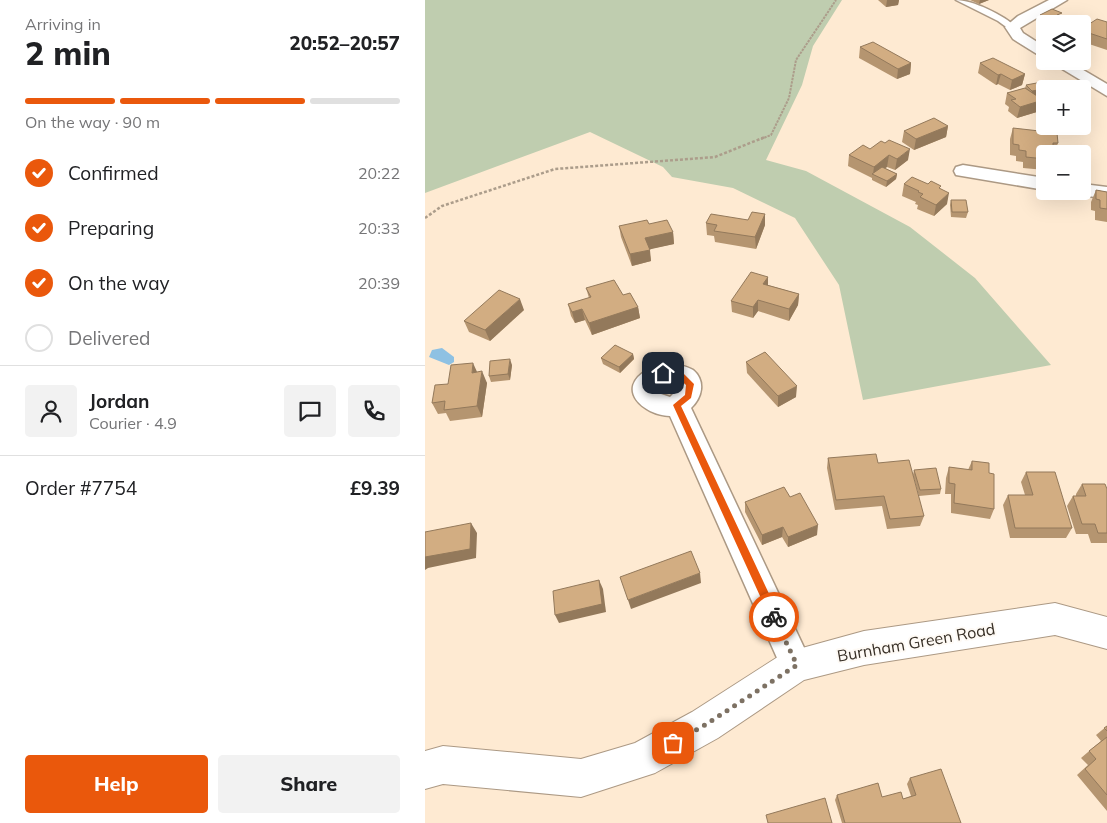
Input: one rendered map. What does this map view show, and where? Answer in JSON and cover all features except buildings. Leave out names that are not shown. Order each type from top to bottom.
[{"type":"street","points":[[1036,48],[1018,36],[1012,27],[1023,19],[1060,0]]},
{"type":"street","points":[[1072,70],[1107,91]]},
{"type":"street","points":[[963,171],[1036,183]]},
{"type":"street","points":[[1091,191],[1107,194]]},
{"type":"street","points":[[677,405],[797,665]]},
{"type":"street","name":"Burnham Green Road","points":[[425,770],[443,765],[581,778],[641,760],[705,725],[797,665],[864,648],[1055,619],[1107,633]]},
{"type":"lane","points":[[959,0],[1001,19],[1012,27]]},
{"type":"path","points":[[425,218],[442,206],[555,169],[715,157],[771,135],[789,98],[796,60],[836,0]]},
{"type":"green space","points":[[425,0],[842,0],[813,46],[802,85],[766,160],[806,171],[910,227],[975,278],[1051,365],[863,400],[839,285],[795,218],[733,188],[672,177],[663,167],[590,132],[425,193]]},
{"type":"water","points":[[442,348],[454,357],[454,362],[449,365],[429,357],[432,350]]},
{"type":"way so far","points":[[673,743],[705,725],[797,665],[774,617]]},
{"type":"route","points":[[663,373],[679,374],[687,379],[690,384],[689,396],[677,405],[774,617]]}]
